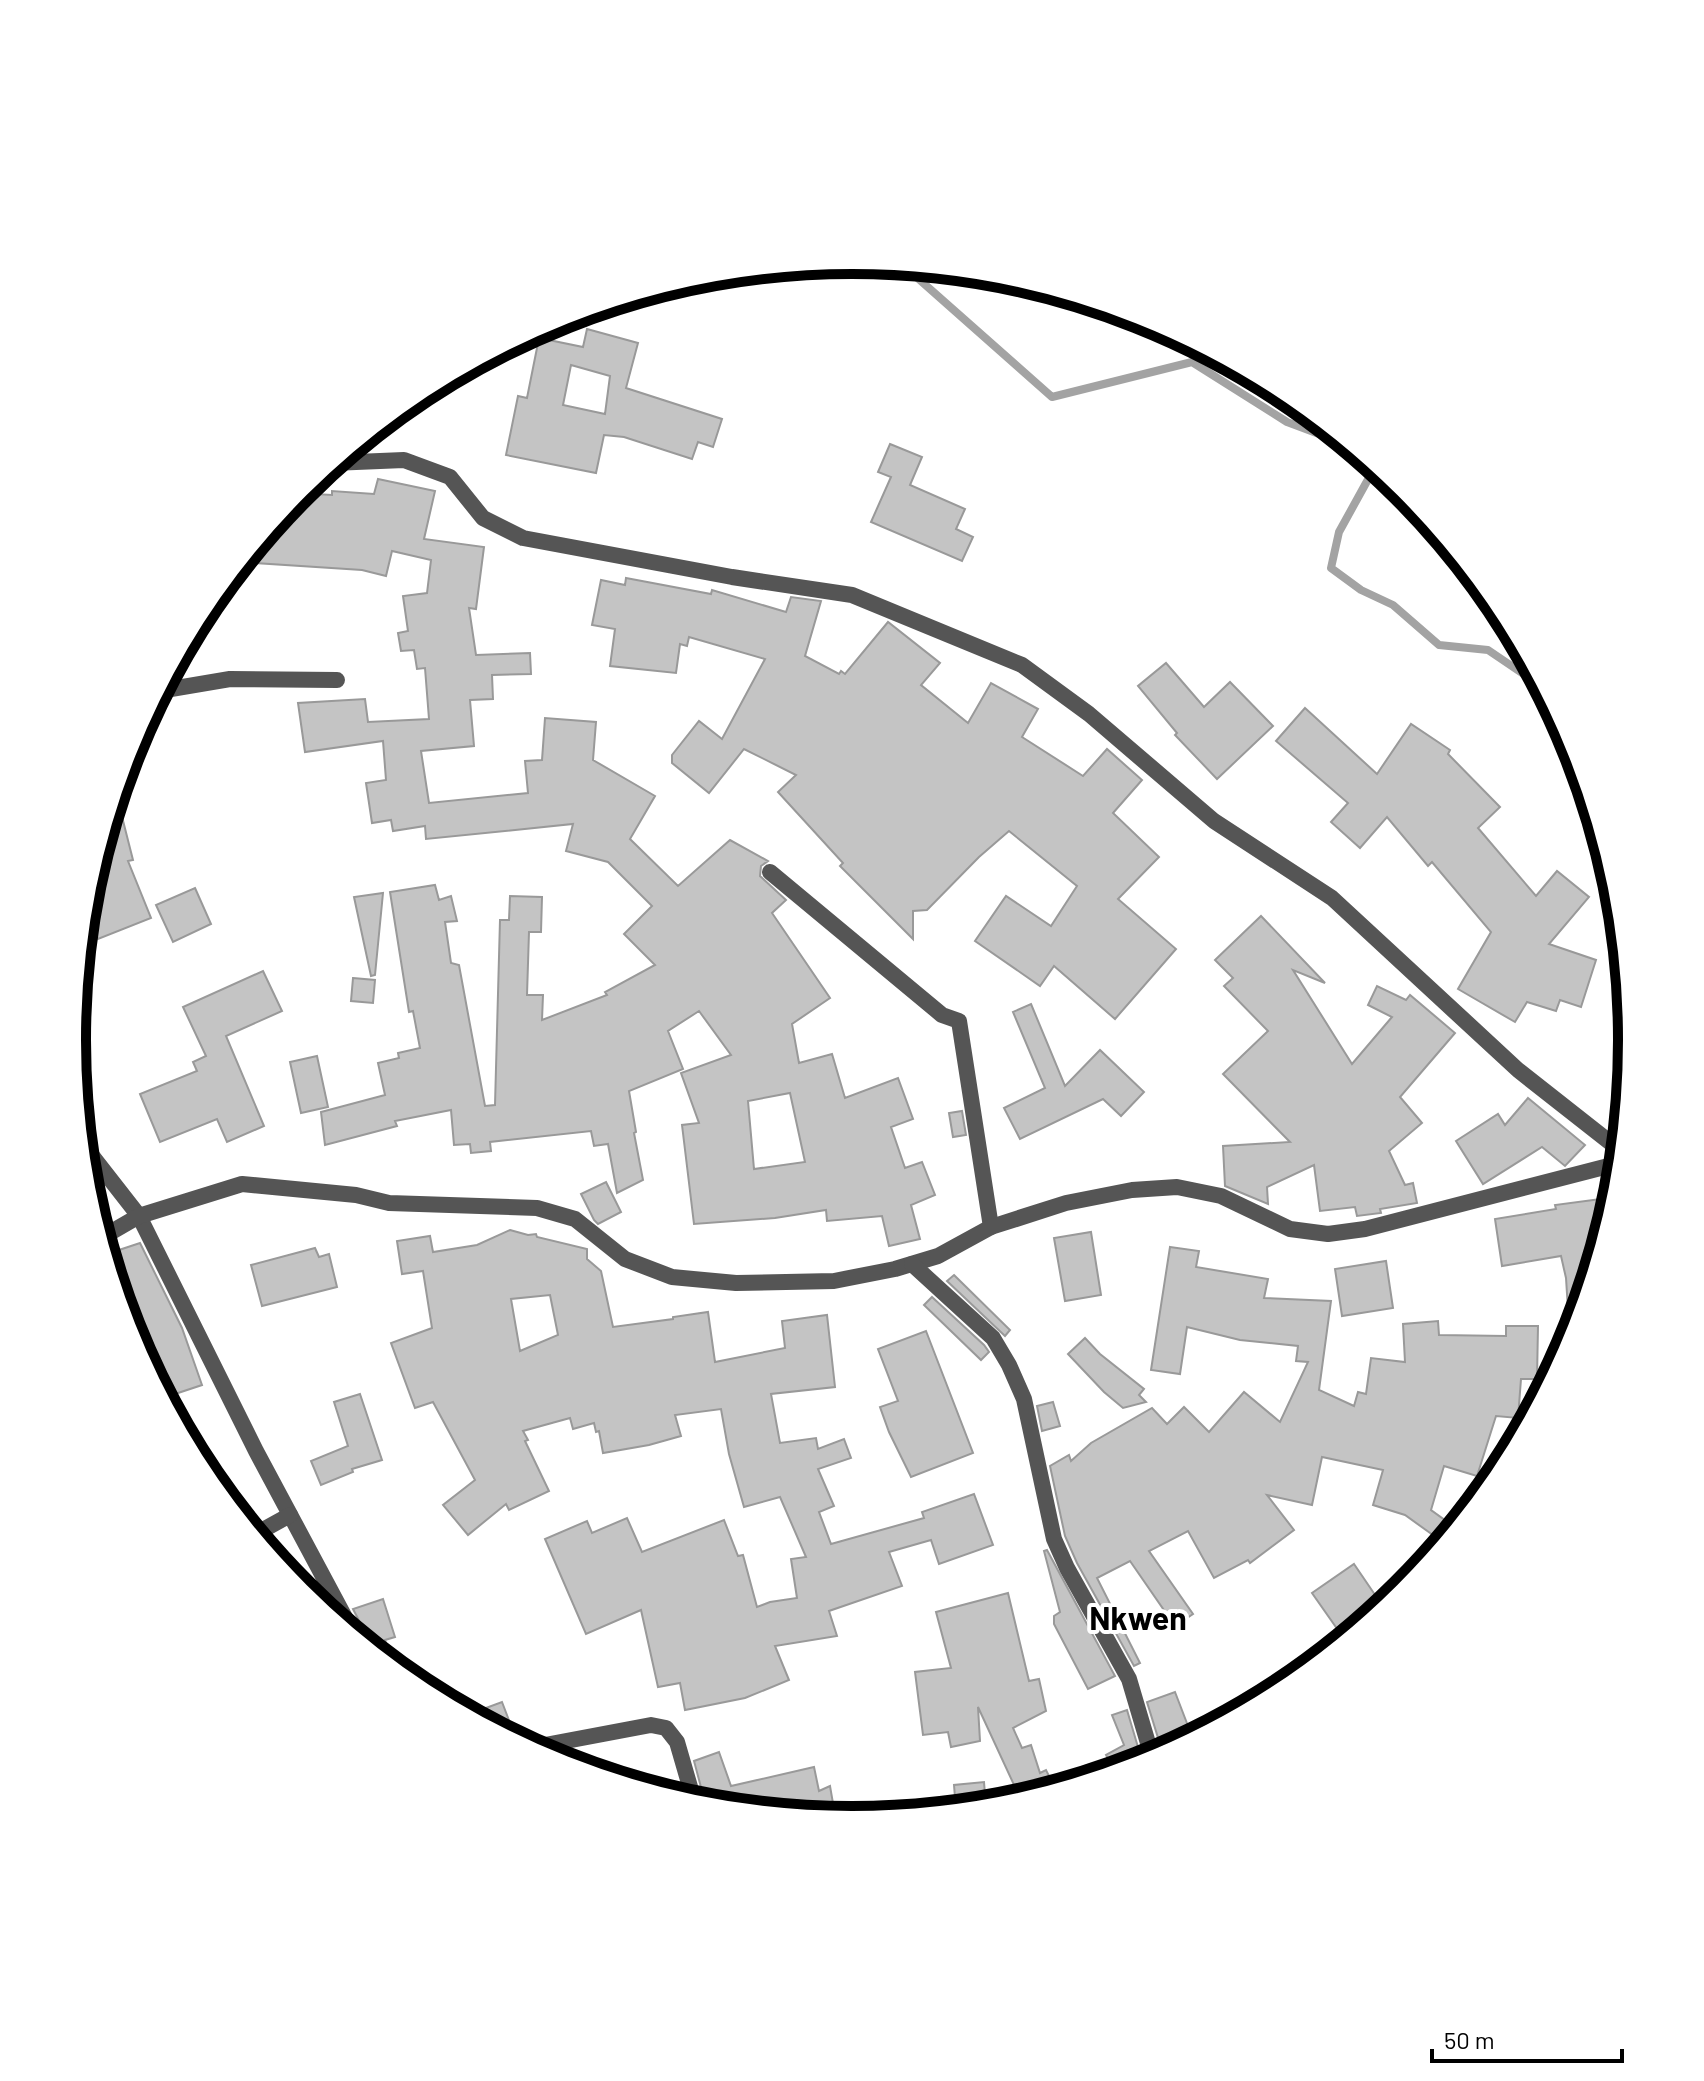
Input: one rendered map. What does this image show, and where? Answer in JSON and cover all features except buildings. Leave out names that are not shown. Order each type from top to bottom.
[{"type":"street","points":[[350,462],[404,460],[450,477],[483,518],[523,538],[732,577],[852,595],[1022,665],[1089,714],[1214,821],[1332,898],[1518,1070],[1611,1143]]},
{"type":"street","points":[[172,689],[230,679],[337,680]]},
{"type":"street","points":[[770,872],[942,1015],[959,1021],[991,1227]]},
{"type":"street","points":[[96,1161],[139,1216],[341,1611]]},
{"type":"street","points":[[111,1232],[139,1216],[242,1184],[356,1195],[389,1203],[537,1208],[575,1219],[625,1259],[672,1277],[736,1283],[834,1281],[938,1256],[991,1227],[1066,1203],[1132,1190],[1177,1187],[1221,1196],[1290,1229],[1328,1234],[1365,1229],[1607,1166]]},
{"type":"street","points":[[912,1264],[993,1338],[1009,1365],[1024,1399],[1054,1539],[1129,1679],[1149,1746]]},
{"type":"street","points":[[263,1530],[290,1515]]},
{"type":"street","points":[[550,1744],[651,1725],[666,1728],[677,1742],[691,1789]]},
{"type":"waterway","points":[[917,277],[1052,397],[1192,362],[1287,422],[1319,434]]},
{"type":"waterway","points":[[1370,477],[1339,532],[1331,568],[1361,590],[1393,605],[1439,645],[1488,650],[1524,674]]},
{"type":"district","name":"Nkwen","points":[[1138,1619]]}]
